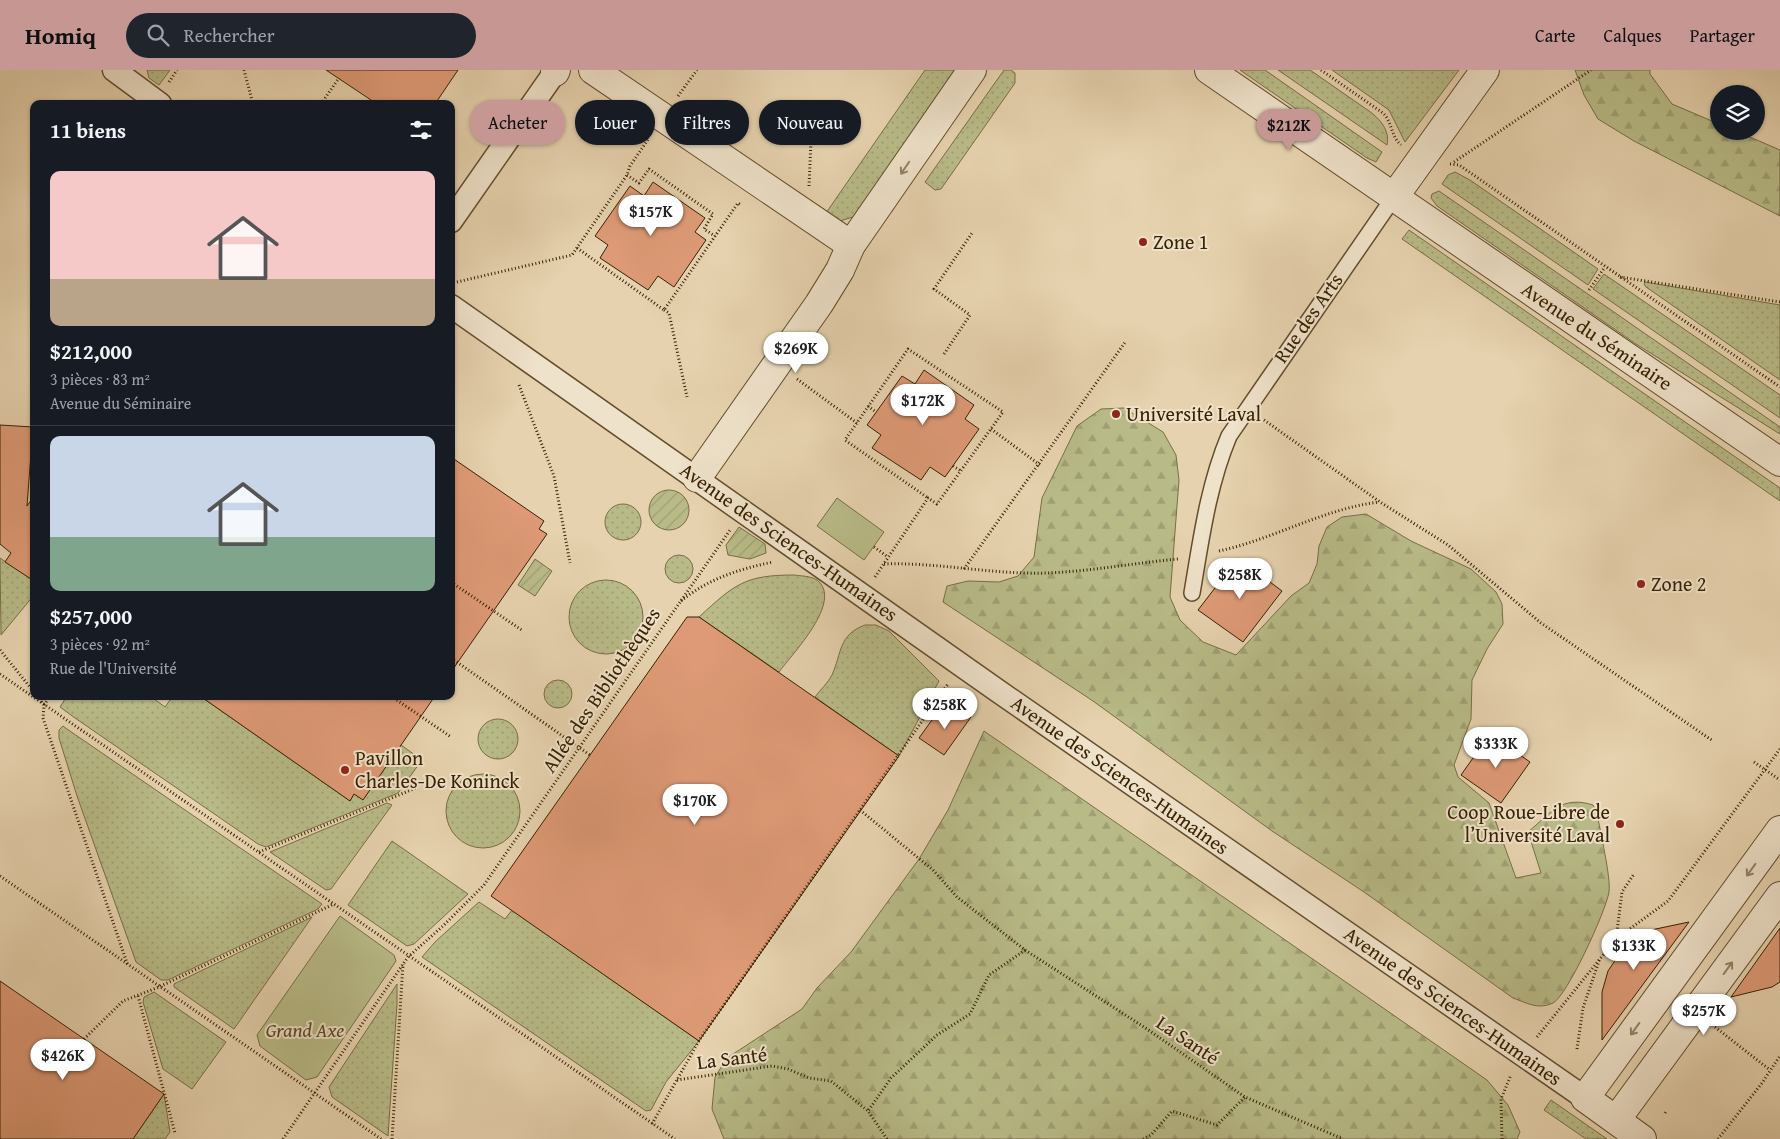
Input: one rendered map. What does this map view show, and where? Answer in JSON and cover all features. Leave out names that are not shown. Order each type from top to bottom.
[{"type":"street","points":[[114,70],[155,100]]},
{"type":"street","points":[[593,70],[852,244]]},
{"type":"street","points":[[697,478],[832,283],[852,244],[972,70]]},
{"type":"street","name":"Avenue du Séminaire","points":[[1209,70],[1780,462]]},
{"type":"street","name":"Rue des Arts","points":[[1403,204],[1485,70]]},
{"type":"street","points":[[455,215],[556,71]]},
{"type":"street","name":"Avenue des Sciences-Humaines","points":[[455,309],[1642,1139]]},
{"type":"street","points":[[1585,1098],[1780,830]]},
{"type":"street","points":[[1616,1120],[1780,896]]},
{"type":"lane","name":"Rue des Arts","points":[[1192,593],[1211,490],[1228,436],[1403,204]]},
{"type":"path","points":[[244,70],[251,100]]},
{"type":"path","points":[[677,98],[697,70]]},
{"type":"path","points":[[1321,70],[1383,112],[1388,117],[1397,142],[1402,146]]},
{"type":"path","points":[[1444,167],[1591,70]]},
{"type":"path","points":[[324,100],[339,78]]},
{"type":"path","points":[[804,213],[810,180],[811,145]]},
{"type":"path","points":[[455,282],[568,256],[577,248],[627,175],[636,157]]},
{"type":"path","points":[[1450,164],[1459,165],[1780,387]]},
{"type":"path","points":[[627,175],[639,183],[649,169],[713,214],[704,229],[715,236]]},
{"type":"path","points":[[664,310],[738,203],[746,209]]},
{"type":"path","points":[[944,354],[970,315],[934,289],[972,233]]},
{"type":"path","points":[[577,248],[669,313],[687,397]]},
{"type":"path","points":[[1588,290],[1605,267]]},
{"type":"path","points":[[1619,276],[1780,302]]},
{"type":"path","points":[[963,569],[1040,465],[1126,341]]},
{"type":"path","points":[[908,349],[1002,412],[938,504],[845,440],[868,406],[908,349]]},
{"type":"path","points":[[776,364],[857,423]]},
{"type":"path","points":[[517,382],[554,476],[570,564]]},
{"type":"path","points":[[868,406],[876,412]]},
{"type":"path","points":[[1264,420],[1380,502],[1448,545],[1541,623],[1713,741]]},
{"type":"path","points":[[991,429],[1040,465]]},
{"type":"path","points":[[953,466],[961,471]]},
{"type":"path","points":[[864,594],[928,498]]},
{"type":"path","points":[[884,564],[907,563],[963,569],[1048,573],[1198,556],[1250,544],[1319,516],[1352,506],[1380,502]]},
{"type":"path","name":"Allée des Bibliothèques","points":[[283,1139],[408,956],[450,920],[484,885],[743,511]]},
{"type":"path","points":[[874,547],[888,557]]},
{"type":"path","points":[[677,604],[703,586],[730,573],[782,561]]},
{"type":"path","points":[[455,585],[523,631]]},
{"type":"path","points":[[0,650],[30,687]]},
{"type":"path","points":[[455,661],[590,755]]},
{"type":"path","points":[[652,1124],[700,1039],[962,664]]},
{"type":"path","points":[[0,674],[30,695]]},
{"type":"path","points":[[37,700],[675,1139]]},
{"type":"path","points":[[40,700],[44,705]]},
{"type":"path","points":[[47,700],[44,705],[43,718],[128,966]]},
{"type":"path","points":[[396,700],[450,737]]},
{"type":"path","points":[[1536,1038],[1616,939],[1668,901],[1780,749]]},
{"type":"path","points":[[1754,762],[1780,780]]},
{"type":"path","points":[[259,852],[416,788]]},
{"type":"path","name":"La Santé","points":[[860,810],[933,870],[957,897],[1025,950],[1144,1027],[1245,1097],[1343,1139]]},
{"type":"path","points":[[1616,939],[1622,892],[1634,874]]},
{"type":"path","points":[[0,876],[381,1139]]},
{"type":"path","points":[[84,1039],[123,1001],[159,987],[335,904]]},
{"type":"path","points":[[868,1111],[891,1078],[937,1035],[970,1014],[989,975],[1025,950]]},
{"type":"path","points":[[1577,1049],[1583,1008],[1601,956]]},
{"type":"path","points":[[392,1139],[404,963]]},
{"type":"path","points":[[138,996],[175,1133]]},
{"type":"path","points":[[1715,1027],[1770,1070]]},
{"type":"path","points":[[1718,1139],[1780,1056]]},
{"type":"path","name":"La Santé","points":[[677,1080],[772,1066],[788,1069],[809,1078],[831,1081],[868,1111],[887,1139]]},
{"type":"path","points":[[1502,1139],[1501,1099],[1505,1085],[1514,1070]]},
{"type":"path","points":[[1143,1139],[1151,1135],[1172,1112],[1216,1125],[1245,1097]]},
{"type":"green space","points":[[147,70],[170,70],[159,85],[149,78]]},
{"type":"green space","points":[[925,70],[958,70],[856,216],[840,221],[826,213]]},
{"type":"green space","points":[[1004,70],[1011,70],[1015,73],[1015,83],[941,189],[935,190],[925,182]]},
{"type":"green space","points":[[1240,70],[1265,70],[1382,152],[1376,162],[1367,158]]},
{"type":"green space","points":[[1278,70],[1310,70],[1377,118],[1386,130],[1387,145]]},
{"type":"green space","points":[[1332,70],[1459,70],[1405,142],[1389,110]]},
{"type":"green space","points":[[1575,70],[1650,70],[1650,74],[1672,104],[1710,120],[1710,140],[1757,140],[1780,150],[1780,216],[1634,141],[1598,119],[1584,95]]},
{"type":"green space","points":[[1455,172],[1470,180],[1598,269],[1588,285],[1442,184],[1448,175]]},
{"type":"green space","points":[[1439,191],[1780,427],[1780,434],[1636,344],[1437,206],[1431,198],[1432,194]]},
{"type":"green space","points":[[1409,230],[1780,488],[1780,501],[1402,239]]},
{"type":"green space","points":[[1604,274],[1780,395],[1780,418],[1593,289]]},
{"type":"green space","points":[[1645,282],[1780,305],[1780,380],[1646,287]]},
{"type":"green space","points":[[1124,408],[1163,432],[1176,455],[1179,480],[1170,597],[1180,620],[1203,642],[1236,655],[1291,596],[1309,583],[1317,564],[1319,546],[1327,527],[1342,517],[1366,514],[1411,541],[1471,569],[1496,592],[1502,604],[1503,624],[1487,649],[1472,680],[1471,719],[1454,765],[1458,777],[1489,803],[1516,878],[1541,873],[1528,832],[1550,812],[1564,804],[1573,802],[1593,805],[1597,813],[1605,854],[1609,885],[1606,902],[1594,934],[1576,970],[1553,1003],[1537,1006],[1513,998],[1364,892],[1272,831],[1093,701],[943,602],[947,586],[968,581],[999,582],[1018,576],[1034,557],[1042,498],[1077,426],[1101,409]]},
{"type":"green space","points":[[673,490],[680,493],[686,499],[689,510],[688,518],[680,527],[673,530],[665,530],[658,527],[650,518],[649,506],[652,499],[661,491]]},
{"type":"green space","points":[[837,498],[884,532],[864,560],[817,526]]},
{"type":"green space","points":[[623,504],[635,510],[641,522],[635,534],[623,540],[611,534],[605,522],[611,510]]},
{"type":"green space","points":[[739,527],[765,544],[766,553],[750,559],[728,555],[726,545]]},
{"type":"green space","points":[[679,555],[689,559],[693,569],[689,579],[679,583],[669,579],[665,569],[669,559]]},
{"type":"green space","points":[[0,558],[30,578],[30,600],[1,635]]},
{"type":"green space","points":[[535,559],[552,571],[535,596],[518,585]]},
{"type":"green space","points":[[794,575],[817,580],[824,589],[824,601],[813,627],[779,672],[699,617],[732,589],[742,584],[764,577]]},
{"type":"green space","points":[[606,580],[620,583],[632,591],[640,603],[643,617],[640,631],[632,643],[620,651],[606,654],[592,651],[580,643],[572,631],[569,617],[572,603],[580,591],[592,583]]},
{"type":"green space","points":[[865,625],[876,625],[889,631],[939,681],[899,756],[815,697],[832,675],[845,639],[856,629]]},
{"type":"green space","points":[[558,680],[568,684],[572,694],[568,704],[558,708],[548,704],[544,694],[548,684]]},
{"type":"green space","points":[[64,700],[155,700],[165,707],[170,700],[206,700],[350,801],[354,794],[363,799],[401,745],[422,760],[398,793],[266,847],[258,844],[60,707]]},
{"type":"green space","points":[[502,719],[509,722],[515,728],[518,739],[517,747],[509,756],[502,759],[494,759],[487,756],[479,747],[478,735],[481,728],[490,720]]},
{"type":"green space","points":[[63,726],[322,904],[318,909],[168,980],[161,980],[136,962],[77,796],[59,738],[59,730]]},
{"type":"green space","points":[[984,731],[1487,1080],[1508,1105],[1520,1132],[1517,1139],[724,1139],[712,1109],[715,1077],[727,1058],[802,1009],[817,988],[851,952],[919,859],[948,810]]},
{"type":"green space","points":[[483,774],[504,780],[514,790],[520,811],[514,832],[504,842],[483,848],[462,842],[452,832],[446,811],[452,790],[462,780]]},
{"type":"green space","points":[[387,803],[392,805],[331,889],[326,890],[270,852]]},
{"type":"green space","points":[[392,841],[468,894],[414,944],[407,946],[348,905]]},
{"type":"green space","points":[[479,902],[505,919],[512,910],[699,1041],[666,1082],[651,1110],[646,1111],[422,957],[435,942]]},
{"type":"green space","name":"Grand Axe","points":[[340,916],[394,955],[396,961],[317,1077],[306,1080],[260,1046],[257,1035]]},
{"type":"green space","points":[[312,917],[234,1029],[174,987],[174,984]]},
{"type":"green space","points":[[397,984],[388,1136],[332,1097],[329,1087]]},
{"type":"green space","points":[[154,992],[226,1042],[192,1089],[163,1069],[143,1002],[144,997]]},
{"type":"green space","points":[[164,1094],[170,1132],[165,1139],[133,1139]]},
{"type":"green space","points":[[1551,1100],[1607,1139],[1586,1139],[1544,1110]]},
{"type":"building","points":[[326,70],[458,70],[438,100],[371,100]]},
{"type":"building","points":[[653,182],[705,218],[695,232],[706,240],[674,287],[658,276],[648,290],[600,258],[608,245],[595,236],[630,186],[644,196]]},
{"type":"building","points":[[924,370],[974,405],[965,419],[979,429],[945,477],[930,467],[921,480],[872,448],[881,435],[867,425],[902,376],[915,384]]},
{"type":"building","points":[[0,425],[30,427],[30,466],[27,506],[30,502],[30,578],[5,562],[11,553],[0,544]]},
{"type":"building","points":[[455,460],[544,521],[539,529],[547,534],[455,666]]},
{"type":"building","points":[[1238,558],[1282,591],[1243,642],[1198,610]]},
{"type":"building","points":[[687,617],[699,617],[899,756],[699,1041],[491,896]]},
{"type":"building","name":"Pavillon Charles-De Koninck","points":[[206,700],[432,700],[363,800],[354,794],[350,801]]},
{"type":"building","points":[[955,706],[971,717],[944,755],[919,738],[937,713],[946,719]]},
{"type":"building","points":[[1490,734],[1530,762],[1501,803],[1461,775]]},
{"type":"building","points":[[1689,922],[1602,1040],[1602,992],[1608,971],[1618,956],[1631,941],[1651,930]]},
{"type":"building","points":[[1780,928],[1780,982],[1772,987],[1731,997]]},
{"type":"building","points":[[0,981],[164,1094],[133,1139],[0,1139]]},
{"type":"place","name":"Zone 1","points":[[1143,242]]},
{"type":"place","name":"Université Laval","points":[[1116,414]]},
{"type":"place","name":"Zone 2","points":[[1641,584]]},
{"type":"place","name":"Pavillon Charles-De Koninck","points":[[345,770]]},
{"type":"place","name":"Coop Roue-Libre de l’Université Laval","points":[[1620,824]]}]
